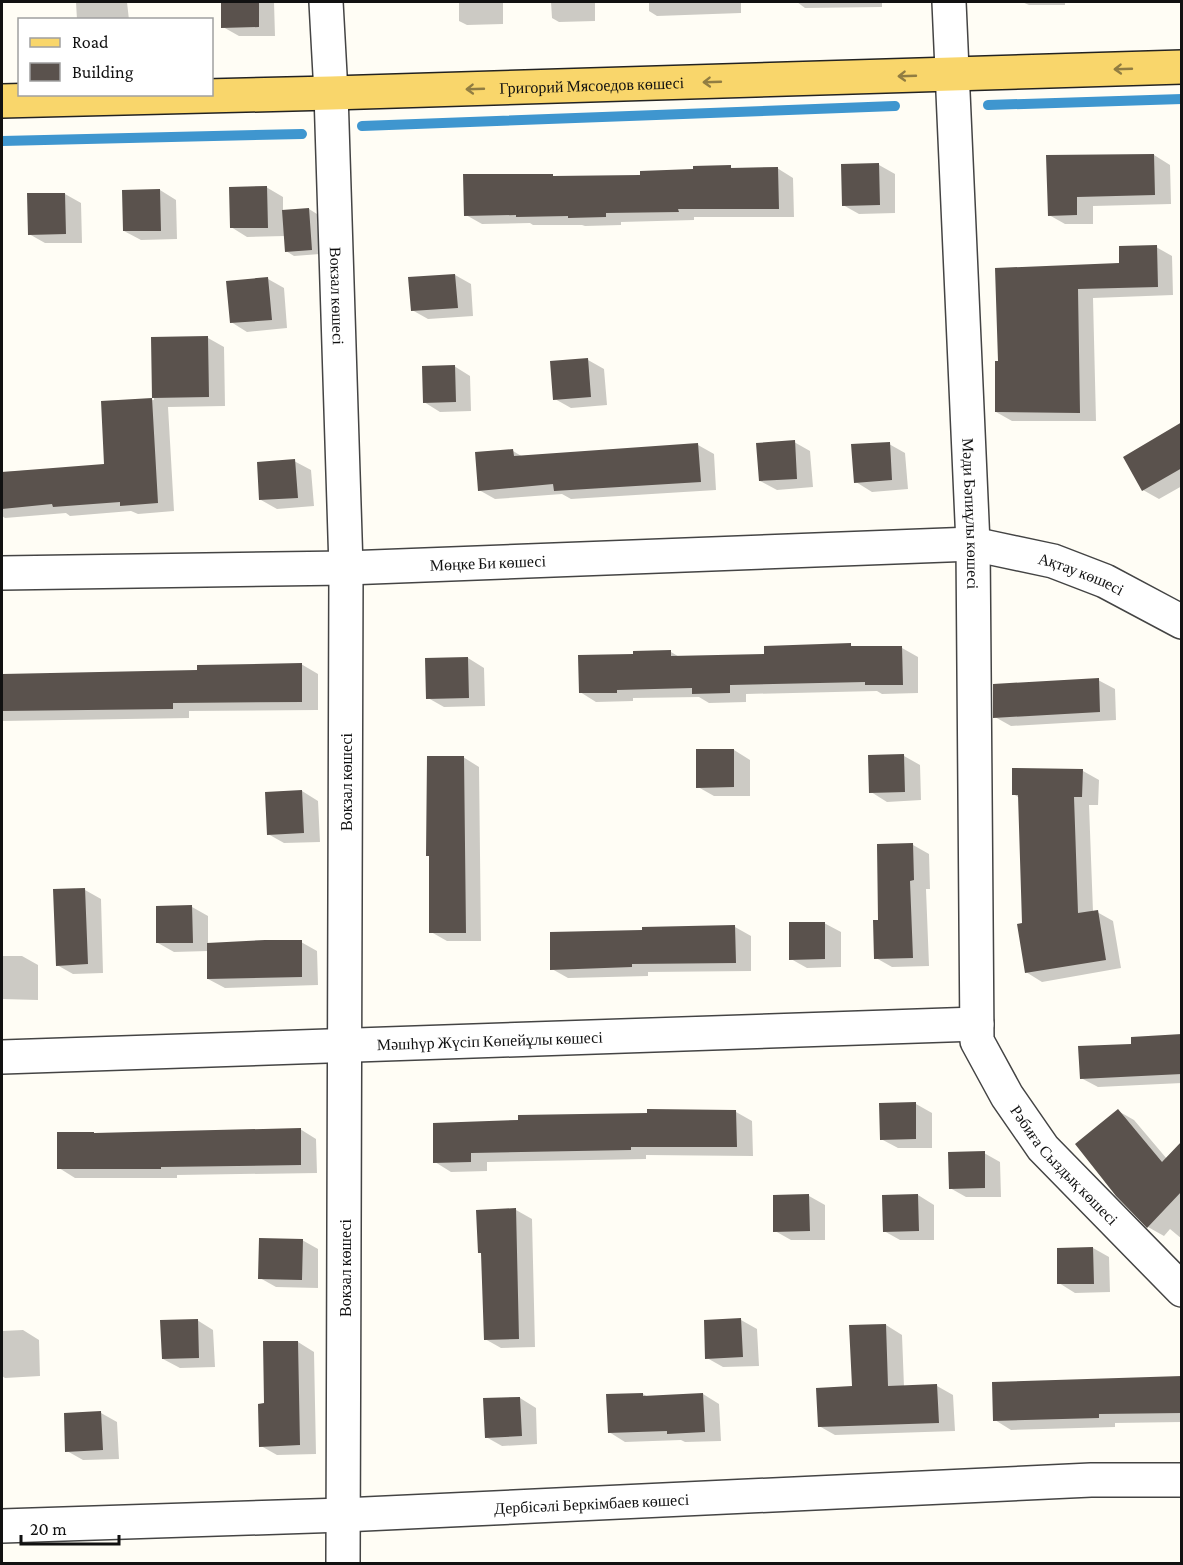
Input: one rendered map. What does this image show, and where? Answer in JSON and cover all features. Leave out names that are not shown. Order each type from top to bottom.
[{"type":"main road","name":"Григорий Мясоедов көшесі","points":[[213,96],[1182,67]]},
{"type":"main road","name":"Григорий Мясоедов көшесі","points":[[2,101],[208,96]]},
{"type":"street","name":"Вокзал көшесі","points":[[326,2],[346,568],[343,1563]]},
{"type":"street","name":"Мәди Бәпиұлы көшесі","points":[[949,2],[973,544],[977,1024]]},
{"type":"street","name":"Мөңке Би көшесі","points":[[2,573],[346,568],[973,544]]},
{"type":"street","name":"Ақтау көшесі","points":[[973,544],[1053,561],[1105,581],[1182,622]]},
{"type":"street","name":"Мәшһүр Жүсіп Көпейұлы көшесі","points":[[2,1057],[977,1024]]},
{"type":"street","name":"Рәбиға Сыздық көшесі","points":[[977,1024],[977,1041],[1007,1096],[1043,1148],[1182,1290]]},
{"type":"street","name":"Дербісәлі Беркімбаев көшесі","points":[[2,1526],[343,1515],[1091,1480],[1182,1480]]},
{"type":"building","points":[[221,2],[259,2],[259,27],[221,28]]},
{"type":"building","points":[[1154,154],[1155,195],[1077,197],[1077,215],[1048,216],[1046,155]]},
{"type":"building","points":[[879,163],[880,205],[842,206],[841,164]]},
{"type":"building","points":[[731,165],[731,168],[778,167],[779,209],[678,209],[679,212],[606,213],[606,217],[568,218],[568,216],[516,217],[516,215],[464,216],[463,174],[640,175],[640,171]]},
{"type":"building","points":[[267,186],[268,228],[230,228],[229,187]]},
{"type":"building","points":[[160,189],[161,231],[123,231],[122,190]]},
{"type":"building","points":[[27,193],[65,193],[66,234],[28,235]]},
{"type":"building","points":[[309,208],[312,250],[285,252],[282,210]]},
{"type":"building","points":[[1157,245],[1158,287],[1078,289],[1080,413],[995,412],[995,361],[998,361],[995,268],[1119,263],[1119,246]]},
{"type":"building","points":[[455,274],[458,308],[411,311],[408,277]]},
{"type":"building","points":[[268,277],[272,320],[230,323],[226,281]]},
{"type":"building","points":[[208,336],[209,397],[152,398],[151,337]]},
{"type":"building","points":[[588,358],[591,397],[553,400],[550,361]]},
{"type":"building","points":[[455,365],[456,402],[423,403],[422,366]]},
{"type":"building","points":[[152,398],[158,503],[120,506],[120,502],[53,507],[52,504],[2,509],[2,472],[104,464],[101,401]]},
{"type":"building","points":[[1182,422],[1182,468],[1142,491],[1123,457]]},
{"type":"building","points":[[795,440],[797,479],[759,481],[756,443]]},
{"type":"building","points":[[890,442],[892,480],[854,483],[851,444]]},
{"type":"building","points":[[698,443],[701,482],[554,491],[553,484],[478,491],[475,452],[513,449],[514,456]]},
{"type":"building","points":[[295,459],[298,498],[259,500],[257,462]]},
{"type":"building","points":[[851,643],[851,646],[902,646],[903,685],[865,685],[865,682],[730,685],[730,693],[692,694],[692,688],[579,693],[578,655],[633,654],[633,651],[671,650],[671,656],[764,654],[764,646]]},
{"type":"building","points":[[468,657],[469,698],[426,699],[425,658]]},
{"type":"building","points":[[302,663],[302,702],[173,703],[173,709],[2,711],[2,674],[197,670],[197,665]]},
{"type":"building","points":[[1099,678],[1100,712],[993,718],[993,684]]},
{"type":"building","points":[[696,749],[734,749],[734,787],[696,788]]},
{"type":"building","points":[[904,754],[905,792],[869,793],[868,755]]},
{"type":"building","points":[[427,756],[464,756],[466,933],[429,933],[429,856],[426,856]]},
{"type":"building","points":[[1012,768],[1083,769],[1082,797],[1074,797],[1078,913],[1098,910],[1106,960],[1025,973],[1017,924],[1022,923],[1018,795],[1012,795]]},
{"type":"building","points":[[302,790],[304,833],[267,835],[265,792]]},
{"type":"building","points":[[913,843],[914,880],[910,881],[913,958],[874,959],[873,920],[878,920],[877,844]]},
{"type":"building","points":[[85,888],[88,964],[56,966],[53,889]]},
{"type":"building","points":[[192,905],[193,943],[156,943],[156,906]]},
{"type":"building","points":[[789,922],[825,922],[825,959],[789,960]]},
{"type":"building","points":[[735,925],[736,963],[632,964],[632,967],[550,970],[550,932]]},
{"type":"building","points":[[302,940],[302,977],[207,979],[207,943]]},
{"type":"building","points":[[1182,1034],[1182,1074],[1080,1079],[1078,1046],[1131,1044],[1131,1037]]},
{"type":"building","points":[[916,1102],[916,1139],[880,1140],[879,1103]]},
{"type":"building","points":[[647,1109],[736,1110],[737,1147],[631,1147],[631,1150],[471,1153],[471,1162],[433,1163],[433,1123],[518,1120],[518,1115],[647,1113]]},
{"type":"building","points":[[1118,1109],[1162,1162],[1182,1141],[1182,1191],[1147,1228],[1116,1196],[1075,1144]]},
{"type":"building","points":[[301,1128],[301,1165],[57,1169],[57,1132]]},
{"type":"building","points":[[985,1151],[985,1188],[949,1189],[948,1152]]},
{"type":"building","points":[[809,1194],[810,1231],[773,1232],[773,1195]]},
{"type":"building","points":[[918,1194],[919,1231],[883,1232],[882,1195]]},
{"type":"building","points":[[516,1208],[519,1339],[484,1340],[481,1253],[478,1253],[476,1210]]},
{"type":"building","points":[[259,1238],[303,1239],[302,1280],[258,1279]]},
{"type":"building","points":[[1093,1247],[1094,1284],[1057,1284],[1057,1248]]},
{"type":"building","points":[[741,1318],[743,1357],[705,1359],[704,1320]]},
{"type":"building","points":[[198,1319],[199,1358],[162,1359],[160,1320]]},
{"type":"building","points":[[886,1324],[888,1386],[937,1384],[939,1423],[818,1427],[816,1388],[852,1386],[849,1325]]},
{"type":"building","points":[[263,1341],[298,1341],[300,1445],[259,1447],[258,1404],[264,1403]]},
{"type":"building","points":[[1182,1376],[1182,1413],[1099,1414],[1099,1418],[993,1421],[992,1382]]},
{"type":"building","points":[[643,1393],[643,1396],[703,1393],[705,1432],[608,1433],[606,1394]]},
{"type":"building","points":[[520,1397],[522,1436],[485,1438],[483,1398]]},
{"type":"building","points":[[101,1411],[103,1450],[65,1452],[64,1413]]},
{"type":"waterway","points":[[988,105],[1182,99]]},
{"type":"waterway","points":[[362,126],[895,106]]},
{"type":"waterway","points":[[2,141],[302,134]]}]
